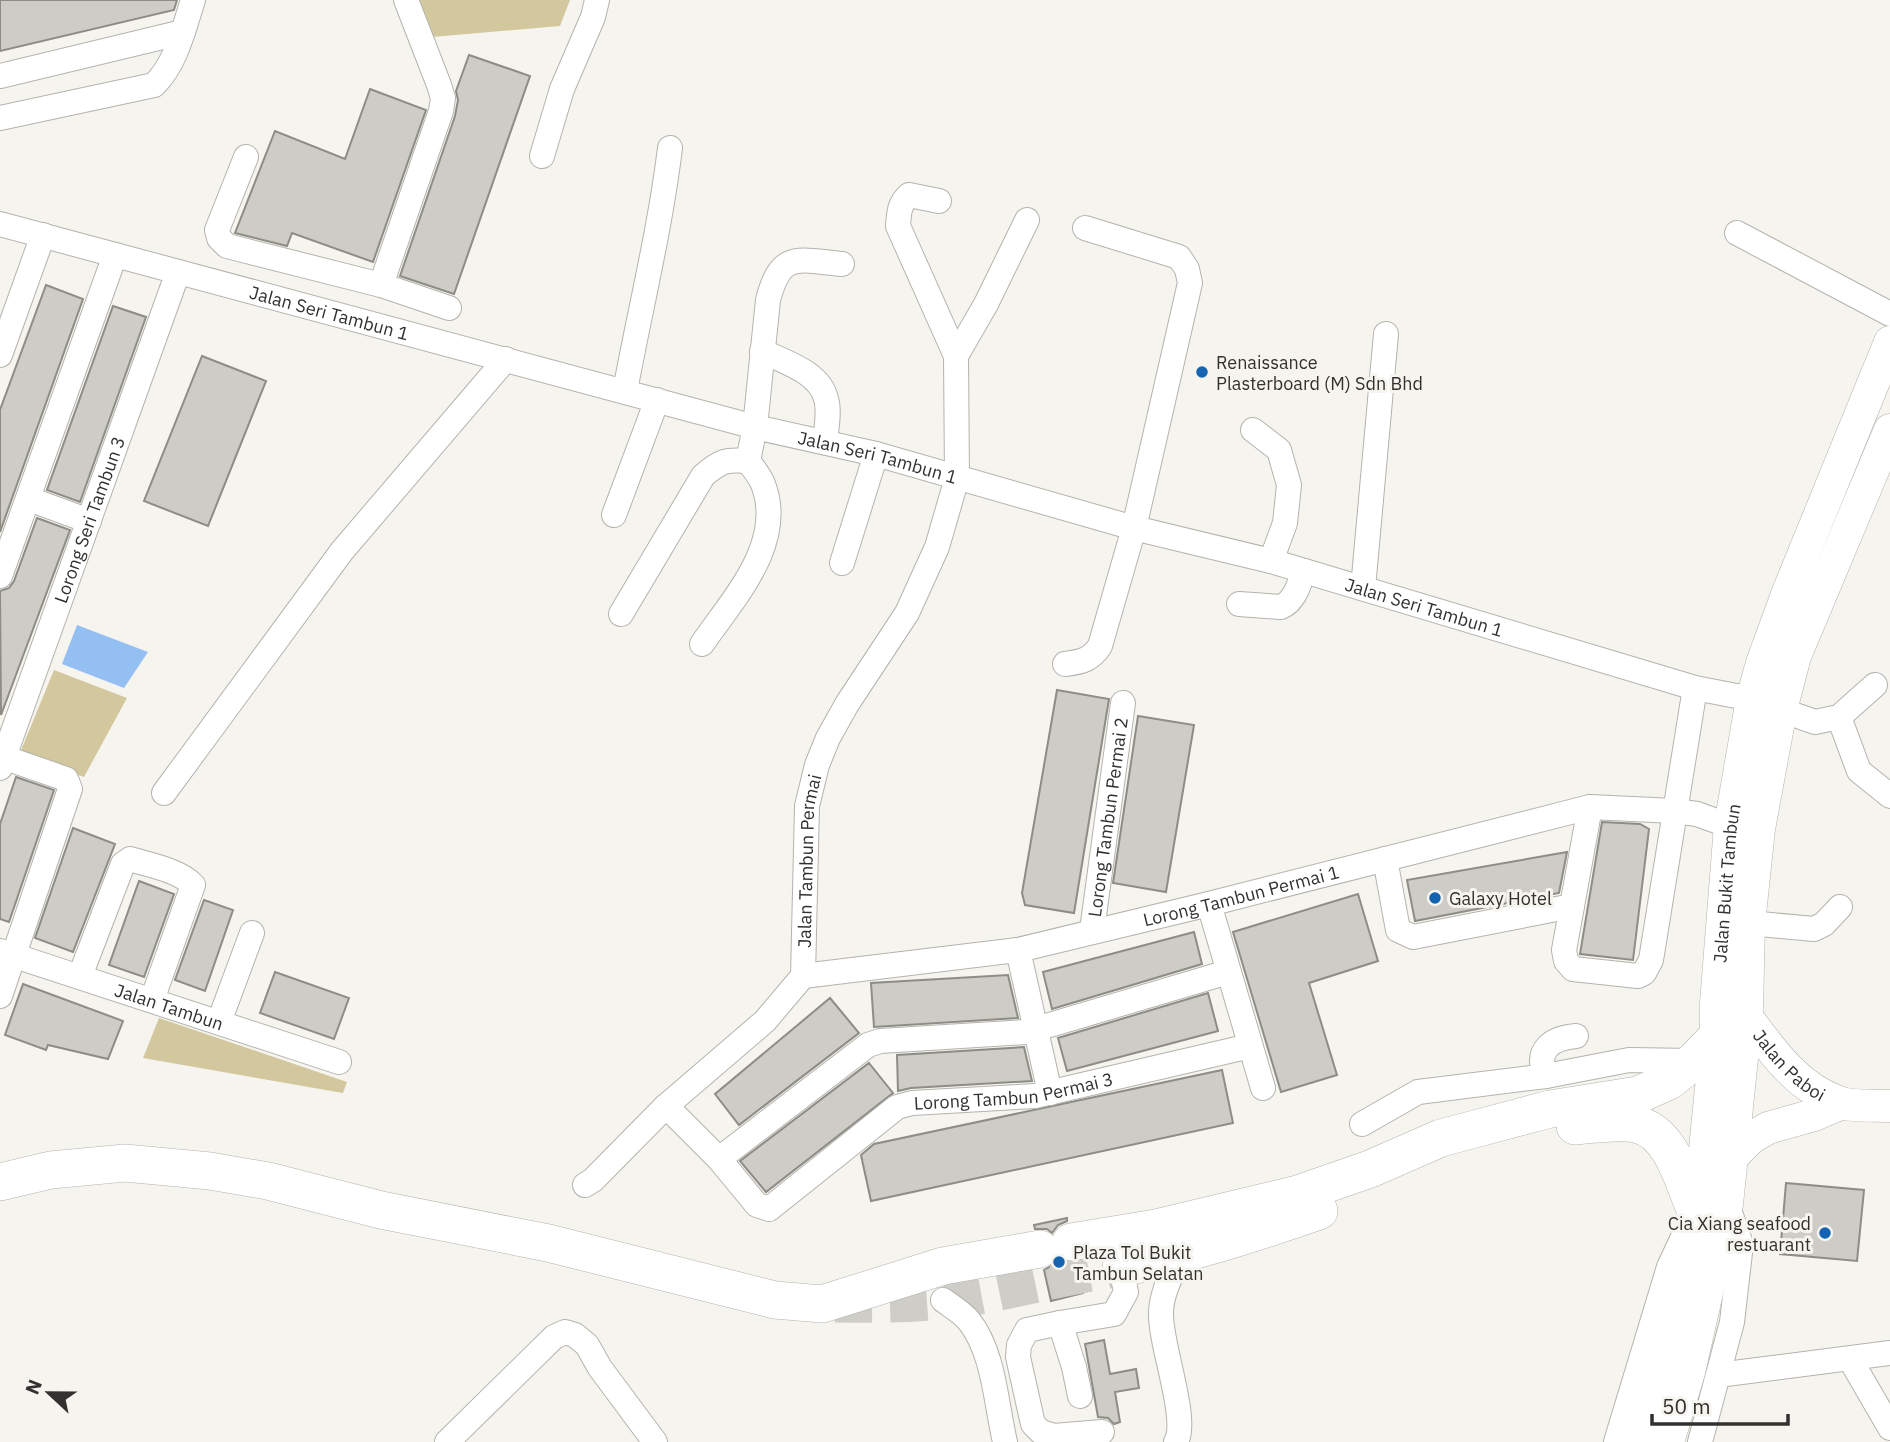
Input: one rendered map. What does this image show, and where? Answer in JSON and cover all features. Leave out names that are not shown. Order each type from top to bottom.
[{"type":"highway","points":[[1118,1252],[1221,1214],[1298,1194],[1370,1169],[1441,1138],[1550,1109],[1638,1095],[1669,1081],[1705,1050]]},
{"type":"highway","points":[[0,1182],[51,1170],[85,1166],[125,1163],[164,1165],[268,1181],[381,1210],[548,1243],[775,1300],[822,1304],[943,1266],[1056,1245],[1180,1257],[1247,1237],[1466,1156],[1556,1126],[1634,1124],[1648,1129],[1659,1137],[1711,1207]]},
{"type":"highway","points":[[0,1158],[75,1143],[150,1143],[211,1148],[390,1188],[548,1243]]},
{"type":"main road","name":"Jalan Bukit Tambun","points":[[1711,1207],[1703,1169],[1705,1050],[1716,1003],[1730,826],[1752,699],[1788,592],[1890,342]]},
{"type":"main road","name":"Jalan Bukit Tambun","points":[[1668,1442],[1689,1372],[1697,1280],[1711,1207],[1733,1156],[1746,1016],[1749,923],[1759,829],[1782,710],[1795,656],[1890,429]]},
{"type":"main road","name":"Jalan Paboi","points":[[1746,1016],[1780,1062],[1798,1079],[1842,1103],[1890,1106]]},
{"type":"main road","name":"Jalan Paboi","points":[[1733,1156],[1768,1128],[1814,1115],[1842,1103]]},
{"type":"main road","name":"Jalan Bukit Tambun","points":[[1642,1442],[1666,1363],[1697,1280]]},
{"type":"street","points":[[0,118],[154,85],[166,70],[183,32],[193,0]]},
{"type":"street","points":[[381,285],[441,111],[443,98],[405,0]]},
{"type":"street","points":[[542,156],[562,89],[593,18],[597,0]]},
{"type":"street","points":[[0,76],[183,32]]},
{"type":"street","points":[[625,391],[662,214],[670,148]]},
{"type":"street","points":[[246,157],[217,230],[219,238],[227,246],[381,285],[449,308]]},
{"type":"street","points":[[939,201],[909,195],[899,211],[898,226],[956,356]]},
{"type":"street","points":[[956,356],[986,304],[1027,220]]},
{"type":"street","name":"Jalan Seri Tambun 1","points":[[0,224],[755,427],[876,454],[1134,528],[1271,561],[1695,688],[1752,699]]},
{"type":"street","points":[[1065,664],[1085,661],[1094,655],[1100,646],[1134,528],[1190,283],[1187,269],[1179,257],[1085,228]]},
{"type":"street","points":[[1737,233],[1890,314]]},
{"type":"street","points":[[0,353],[43,235]]},
{"type":"street","points":[[0,576],[115,255]]},
{"type":"street","points":[[702,644],[750,574],[767,537],[769,510],[763,483],[748,461],[755,427],[768,300],[779,270],[792,260],[842,264]]},
{"type":"street","name":"Lorong Seri Tambun 3","points":[[1,760],[178,272]]},
{"type":"street","points":[[1363,589],[1386,334]]},
{"type":"street","points":[[762,351],[810,374],[821,387],[827,400],[825,442]]},
{"type":"street","name":"Jalan Tambun Permai","points":[[803,976],[807,806],[817,765],[847,704],[908,613],[937,547],[957,478],[956,356]]},
{"type":"street","points":[[164,793],[342,551],[506,359]]},
{"type":"street","points":[[614,515],[657,400]]},
{"type":"street","points":[[1253,430],[1279,450],[1289,485],[1285,523],[1271,561]]},
{"type":"street","points":[[842,563],[876,454]]},
{"type":"street","points":[[621,614],[703,476],[715,465],[729,459],[748,461]]},
{"type":"street","points":[[29,499],[89,521]]},
{"type":"street","points":[[1239,604],[1281,607],[1287,605],[1294,596],[1304,571]]},
{"type":"street","points":[[1782,710],[1815,722],[1839,717],[1875,685]]},
{"type":"street","points":[[1590,807],[1564,950],[1566,961],[1573,969],[1639,976],[1644,973],[1651,960],[1695,688]]},
{"type":"street","name":"Lorong Tambun Permai 2","points":[[1092,930],[1123,703]]},
{"type":"street","points":[[1839,717],[1859,771],[1890,796]]},
{"type":"street","points":[[0,996],[7,954],[70,789],[66,779],[1,760]]},
{"type":"street","name":"Lorong Tambun Permai 1","points":[[803,976],[1018,950],[1590,807],[1675,811],[1696,814],[1730,826]]},
{"type":"street","points":[[80,976],[122,864],[130,859],[187,878],[193,884],[152,1000]]},
{"type":"street","points":[[1385,859],[1398,930],[1413,937],[1572,906]]},
{"type":"street","points":[[1209,904],[1263,1088]]},
{"type":"street","points":[[1749,923],[1814,929],[1824,924],[1840,907]]},
{"type":"street","points":[[219,1022],[252,933]]},
{"type":"street","points":[[1018,950],[1050,1093]]},
{"type":"street","name":"Jalan Tambun","points":[[7,954],[339,1062]]},
{"type":"street","points":[[666,1106],[719,1159],[868,1045],[880,1041],[1026,1032],[1228,972]]},
{"type":"street","points":[[585,1185],[666,1106],[765,1021],[803,976]]},
{"type":"street","points":[[1546,1076],[1542,1060],[1550,1043],[1576,1036]]},
{"type":"street","name":"Lorong Tambun Permai 3","points":[[719,1159],[757,1205],[769,1209],[897,1107],[912,1103],[1035,1096],[1250,1046]]},
{"type":"street","points":[[1362,1124],[1418,1093],[1546,1076],[1629,1060],[1705,1050]]},
{"type":"street","points":[[1616,1442],[1669,1267],[1711,1207],[1741,1244],[1732,1322],[1700,1442]]},
{"type":"street","points":[[1102,1432],[1054,1436],[1041,1432],[1033,1424],[1018,1357],[1018,1345],[1027,1330],[1114,1314],[1126,1292],[1118,1252]]},
{"type":"street","points":[[1176,1442],[1179,1437],[1180,1417],[1161,1329],[1161,1309],[1168,1282],[1180,1257]]},
{"type":"street","points":[[943,1300],[969,1320],[980,1340],[992,1375],[1005,1442]]},
{"type":"street","points":[[1060,1323],[1080,1396]]},
{"type":"street","points":[[447,1442],[554,1337],[565,1332],[575,1335],[587,1345],[600,1368],[655,1442]]},
{"type":"street","points":[[1718,1375],[1889,1354]]},
{"type":"street","points":[[1850,1359],[1890,1428]]},
{"type":"shaded area","points":[[419,0],[570,0],[560,26],[432,37]]},
{"type":"shaded area","points":[[54,670],[127,698],[84,777],[19,755]]},
{"type":"shaded area","points":[[159,1018],[347,1082],[343,1093],[143,1058]]},
{"type":"water","points":[[77,625],[148,652],[124,688],[62,664]]},
{"type":"building","points":[[0,0],[177,0],[174,10],[0,51]]},
{"type":"building","points":[[469,55],[530,76],[454,294],[400,276],[455,116],[458,100],[456,91]]},
{"type":"building","points":[[370,89],[426,110],[373,262],[292,233],[287,246],[235,233],[275,131],[345,159]]},
{"type":"building","points":[[46,285],[83,299],[0,532],[0,410]]},
{"type":"building","points":[[113,306],[146,317],[80,502],[47,490]]},
{"type":"building","points":[[202,356],[266,381],[208,526],[144,501]]},
{"type":"building","points":[[37,518],[70,530],[1,715],[0,591],[9,588],[14,581]]},
{"type":"building","points":[[1057,690],[1109,699],[1074,913],[1025,905],[1022,893]]},
{"type":"building","points":[[1138,716],[1194,725],[1166,892],[1113,883]]},
{"type":"building","points":[[16,777],[54,790],[9,922],[0,919],[0,824]]},
{"type":"building","points":[[1602,822],[1640,824],[1649,829],[1633,960],[1580,954]]},
{"type":"building","points":[[73,828],[115,844],[73,952],[35,938]]},
{"type":"building","points":[[1567,852],[1559,893],[1415,921],[1407,880]]},
{"type":"building","points":[[139,881],[174,894],[144,977],[109,965]]},
{"type":"building","points":[[1358,894],[1378,961],[1309,983],[1337,1075],[1281,1092],[1233,932]]},
{"type":"building","points":[[204,900],[233,910],[205,991],[175,980]]},
{"type":"building","points":[[1194,932],[1202,964],[1052,1009],[1043,972]]},
{"type":"building","points":[[275,972],[349,998],[334,1039],[260,1013]]},
{"type":"building","points":[[1008,975],[1018,1018],[874,1027],[871,983]]},
{"type":"building","points":[[23,984],[123,1021],[108,1059],[48,1045],[46,1050],[5,1035]]},
{"type":"building","points":[[1208,993],[1218,1031],[1067,1071],[1058,1038]]},
{"type":"building","points":[[830,998],[859,1033],[739,1125],[715,1094]]},
{"type":"building","points":[[1024,1047],[1032,1081],[898,1091],[897,1055]]},
{"type":"building","points":[[869,1063],[893,1093],[766,1192],[740,1161]]},
{"type":"building","points":[[1222,1070],[1233,1123],[871,1201],[861,1155],[874,1144]]},
{"type":"building","points":[[1786,1183],[1864,1190],[1857,1261],[1780,1254]]},
{"type":"building","points":[[1067,1218],[1067,1221],[1058,1225],[1052,1233],[1047,1229],[1035,1229],[1034,1225]]},
{"type":"building","points":[[1059,1258],[1064,1262],[1076,1263],[1083,1293],[1051,1301],[1044,1270]]},
{"type":"building","points":[[1104,1340],[1110,1374],[1136,1369],[1139,1388],[1115,1392],[1120,1422],[1114,1424],[1108,1418],[1098,1417],[1085,1344]]},
{"type":"tunnel","points":[[835,1304],[961,1299],[1121,1268]]},
{"type":"place","name":"Renaissance Plasterboard (M) Sdn Bhd","points":[[1202,372]]},
{"type":"place","name":"Galaxy Hotel","points":[[1435,898]]},
{"type":"place","name":"Cia Xiang seafood restuarant","points":[[1825,1233]]},
{"type":"place","name":"Plaza Tol Bukit Tambun Selatan","points":[[1059,1262]]}]
